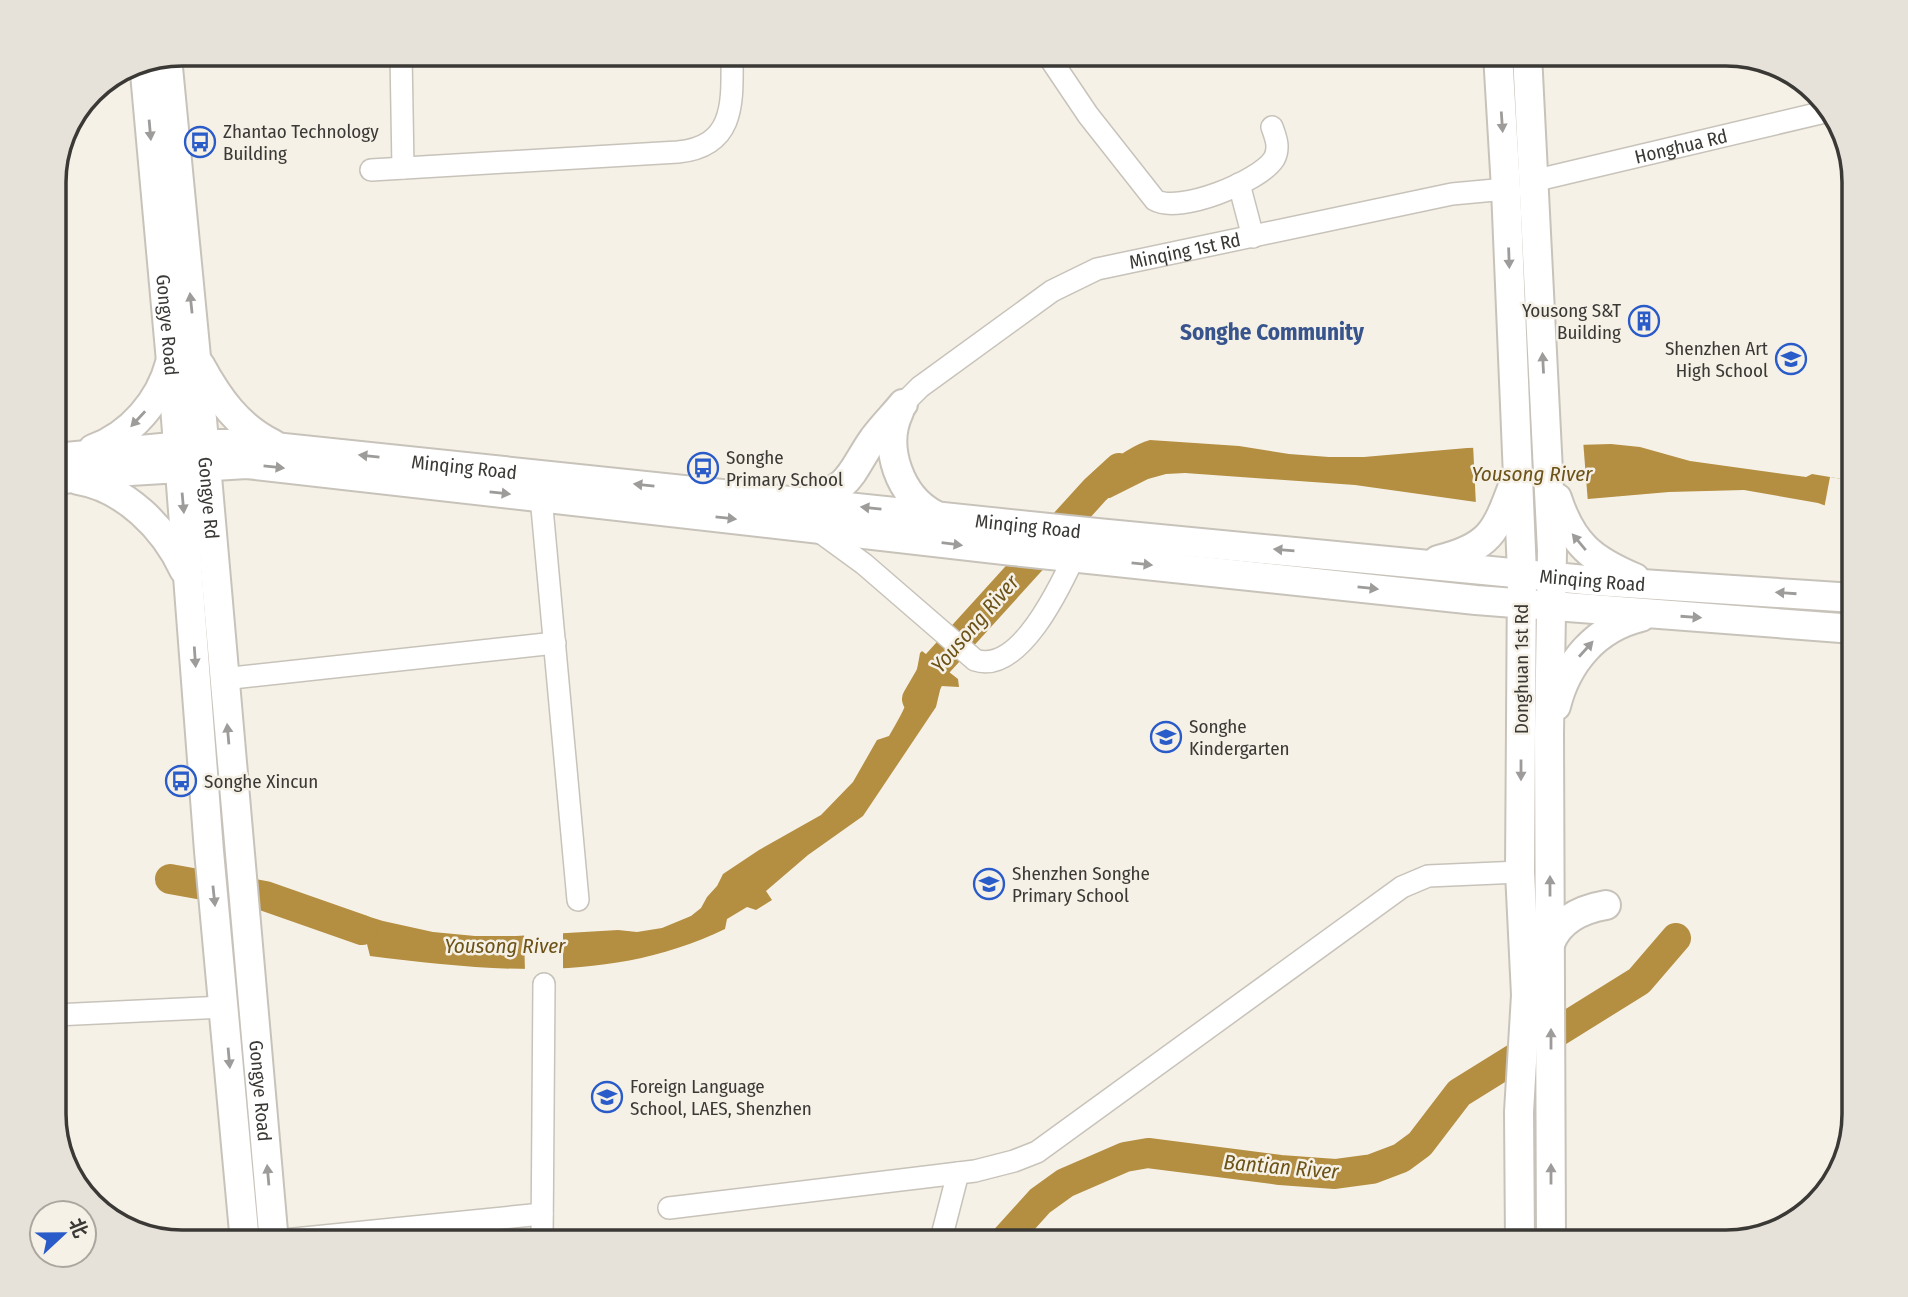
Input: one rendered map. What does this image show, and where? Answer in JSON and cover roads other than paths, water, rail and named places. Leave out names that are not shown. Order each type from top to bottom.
[{"type":"main road","name":"Donghuan 1st Rd","points":[[1499,66],[1518,473],[1511,513],[1522,573],[1520,872],[1526,995],[1519,1112],[1520,1230]]},
{"type":"main road","name":"Donghuan 1st Rd","points":[[1528,66],[1546,431],[1556,511],[1550,607],[1549,733],[1551,1230]]},
{"type":"main road","points":[[168,67],[184,359],[216,393],[237,421],[278,447]]},
{"type":"main road","name":"Gongye Road","points":[[145,73],[184,359],[192,455],[190,589],[209,851],[244,1230]]},
{"type":"main road","points":[[67,465],[124,433],[140,418],[184,359]]},
{"type":"main road","points":[[799,501],[818,497],[840,486],[858,467],[876,436],[903,404]]},
{"type":"main road","points":[[903,404],[894,422],[892,434],[896,463],[915,500],[935,515]]},
{"type":"main road","name":"Minqing Road","points":[[192,455],[230,443],[278,447],[1097,533],[1552,576],[1842,597]]},
{"type":"main road","points":[[67,468],[192,455]]},
{"type":"main road","name":"Minqing Road","points":[[192,455],[247,464],[1013,551],[1550,607],[1842,628]]},
{"type":"main road","name":"Gongye Rd","points":[[192,455],[223,679],[246,938]]},
{"type":"main road","points":[[67,470],[122,498],[144,514],[157,527],[179,559],[190,589]]},
{"type":"main road","points":[[1556,511],[1573,535],[1596,559],[1651,584]]},
{"type":"main road","points":[[1425,563],[1478,547],[1511,513]]},
{"type":"main road","points":[[1549,733],[1563,684],[1582,652],[1615,625],[1652,615]]},
{"type":"main road","points":[[1550,944],[1557,930],[1575,914],[1606,905]]},
{"type":"main road","name":"Gongye Road","points":[[246,938],[273,1230]]},
{"type":"street","points":[[401,66],[403,168]]},
{"type":"street","points":[[371,170],[678,152],[698,148],[715,137],[731,112],[732,66]]},
{"type":"street","points":[[1055,66],[1088,115],[1155,200],[1167,205],[1209,197],[1259,172],[1274,159],[1278,142],[1272,127]]},
{"type":"street","name":"Honghua Rd","points":[[1533,181],[1818,114]]},
{"type":"street","points":[[1239,184],[1252,237]]},
{"type":"street","name":"Minqing 1st Rd","points":[[903,404],[920,387],[1052,291],[1081,275],[1111,266],[1452,194],[1506,189]]},
{"type":"street","points":[[541,498],[578,900]]},
{"type":"street","points":[[816,529],[864,564],[975,660],[985,663],[994,661],[1026,638],[1045,614],[1074,556]]},
{"type":"street","points":[[223,679],[555,643]]},
{"type":"street","points":[[669,1208],[958,1173],[994,1167],[1037,1152],[1402,887],[1428,876],[1520,872]]},
{"type":"street","points":[[542,1230],[544,984]]},
{"type":"street","points":[[67,1014],[224,1007]]},
{"type":"street","points":[[943,1230],[958,1173]]},
{"type":"street","points":[[389,1230],[542,1214]]},
{"type":"water","points":[[1150,440],[1239,446],[1289,454],[1364,457],[1467,448],[1611,444],[1640,447],[1690,461],[1806,477],[1812,474],[1842,479],[1842,512],[1818,503],[1744,490],[1476,502],[1355,485],[1185,473],[1148,479],[1110,498],[1080,495],[1120,455]]},
{"type":"water","points":[[922,651],[958,679],[959,687],[941,686],[936,707],[863,816],[808,855],[766,891],[772,900],[756,910],[747,907],[727,919],[725,929],[682,947],[639,959],[551,969],[461,966],[370,956],[367,944],[318,930],[331,905],[383,921],[433,932],[475,936],[618,930],[637,932],[662,928],[691,916],[701,908],[723,874],[821,815],[853,782],[877,740],[889,736],[901,715]]},
{"type":"waterway","name":"Yousong River","points":[[917,699],[938,663],[1095,490],[1119,468]]},
{"type":"waterway","name":"Yousong River","points":[[170,879],[265,896],[362,930]]},
{"type":"waterway","name":"Bantian River","points":[[1014,1230],[1040,1201],[1065,1183],[1125,1157],[1148,1153],[1280,1170],[1335,1174],[1372,1169],[1401,1158],[1420,1144],[1459,1093],[1639,981],[1676,938]]},
{"type":"place","name":"Zhantao Technology Building","points":[[200,142]]},
{"type":"place","name":"Yousong S&T Building","points":[[1644,321]]},
{"type":"place","name":"Shenzhen Art High School","points":[[1791,359]]},
{"type":"place","name":"Songhe Primary School","points":[[703,468]]},
{"type":"place","name":"Songhe Kindergarten","points":[[1166,737]]},
{"type":"place","name":"Songhe Xincun","points":[[181,781]]},
{"type":"place","name":"Shenzhen Songhe Primary School","points":[[989,884]]},
{"type":"place","name":"Foreign Language School, LAES, Shenzhen","points":[[607,1097]]},
{"type":"district","name":"Songhe Community","points":[[1272,332]]}]
